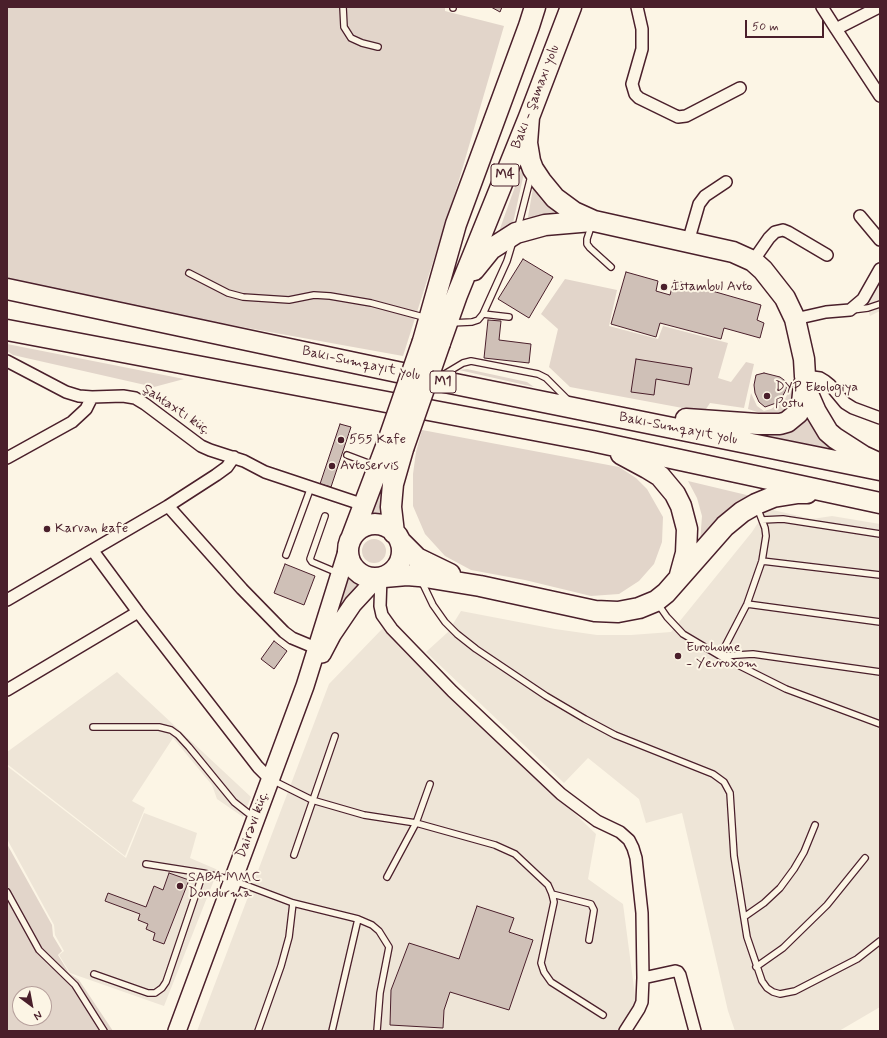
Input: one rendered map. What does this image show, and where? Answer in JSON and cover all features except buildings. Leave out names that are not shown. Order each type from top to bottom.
[{"type":"highway","name":"Bakı - Şamaxı yolu","points":[[395,446],[438,321],[456,224],[535,7]]},
{"type":"highway","points":[[457,295],[458,278],[466,246],[559,7]]},
{"type":"highway","name":"Bakı - Şamaxı yolu","points":[[438,321],[457,295],[571,7]]},
{"type":"highway","points":[[529,116],[527,143],[533,169],[555,198],[574,212],[594,220],[733,252],[745,256],[753,261],[770,278],[785,298],[795,319],[804,359],[805,376],[809,396],[828,432],[863,456],[880,463]]},
{"type":"highway","points":[[457,295],[478,263],[491,249],[516,233],[544,225],[594,220]]},
{"type":"highway","name":"Bakı-Sumqayıt yolu","points":[[7,289],[435,380],[880,470]]},
{"type":"highway","name":"Bakı-Sumqayıt yolu","points":[[7,330],[592,441],[880,503]]},
{"type":"highway","points":[[578,409],[710,422],[780,424],[793,419],[798,413],[802,403],[805,376]]},
{"type":"highway","points":[[592,441],[660,476],[675,494],[681,506],[687,529],[686,553],[679,580]]},
{"type":"highway","points":[[395,446],[378,466],[349,543],[349,559],[357,572],[370,578],[407,575],[419,576],[480,586],[595,611],[618,612],[639,608],[656,601],[679,580],[725,526],[742,512],[759,512],[773,497],[798,493],[837,493]]},
{"type":"highway","points":[[380,577],[391,572],[397,566],[401,558],[402,550],[397,537],[391,507],[395,446]]},
{"type":"highway","points":[[349,543],[355,533],[362,528],[371,525],[379,525],[388,528],[409,552],[428,565],[480,586]]},
{"type":"main road","name":"Dairəvi küç.","points":[[177,1031],[305,686],[349,543]]},
{"type":"main road","name":"Dairəvi küç.","points":[[305,686],[332,636],[353,604],[380,577]]},
{"type":"street","points":[[637,7],[642,29],[642,48],[632,84],[635,94],[639,98],[678,117],[686,116],[740,88]]},
{"type":"street","points":[[822,7],[880,96]]},
{"type":"street","points":[[836,29],[880,7]]},
{"type":"street","points":[[688,242],[698,204],[705,196],[726,182]]},
{"type":"street","points":[[860,216],[880,240]]},
{"type":"street","points":[[753,261],[769,238],[775,232],[783,230],[827,255]]},
{"type":"street","points":[[795,319],[826,312],[850,310],[863,299],[880,269]]},
{"type":"street","name":"Şahtaxtı küç.","points":[[7,361],[66,392],[79,396],[123,396],[135,398],[201,446],[234,457],[265,472],[364,505]]},
{"type":"street","points":[[805,376],[820,378],[830,385],[845,403],[853,408],[880,418]]},
{"type":"street","points":[[7,458],[72,422],[86,409],[92,397]]},
{"type":"street","points":[[7,600],[168,506],[216,475],[227,466],[234,457]]},
{"type":"street","points":[[168,506],[242,589],[284,632],[292,638],[316,648]]},
{"type":"street","points":[[93,550],[138,612],[258,768],[270,779]]},
{"type":"street","points":[[380,577],[380,606],[382,615],[392,629],[452,691],[561,794],[597,821],[620,832],[629,840],[634,848],[642,912],[642,1002],[625,1031]]},
{"type":"street","points":[[7,690],[138,612]]},
{"type":"street","points":[[643,978],[675,971],[678,972],[695,1031]]},
{"type":"lane","points":[[343,7],[344,27],[351,38],[362,43],[378,47]]},
{"type":"lane","points":[[189,273],[228,293],[243,297],[289,300],[314,295],[330,296],[371,303],[438,321],[472,322],[478,320],[483,314],[506,261],[516,233],[533,169]]},
{"type":"lane","points":[[594,220],[587,239],[587,244],[611,267]]},
{"type":"lane","points":[[850,310],[868,308],[880,304]]},
{"type":"lane","points":[[483,314],[510,317]]},
{"type":"lane","points":[[435,380],[463,363],[471,360],[538,374],[546,378],[578,409]]},
{"type":"lane","points":[[347,455],[378,466]]},
{"type":"lane","points":[[286,555],[311,487]]},
{"type":"lane","points":[[759,512],[783,519],[880,534]]},
{"type":"lane","points":[[720,656],[747,604],[762,561],[766,536],[759,512]]},
{"type":"lane","points":[[325,516],[310,559],[312,562],[340,574]]},
{"type":"lane","points":[[762,561],[880,575]]},
{"type":"lane","points":[[419,576],[439,614],[458,634],[476,649],[546,696],[585,719],[615,735],[713,774],[724,782],[730,793],[734,856],[747,937],[756,968],[767,988],[780,994],[795,991],[857,959],[880,941]]},
{"type":"lane","points":[[656,601],[668,617],[684,634],[720,656],[786,688],[880,724]]},
{"type":"lane","points":[[747,604],[880,622]]},
{"type":"lane","points":[[720,656],[753,654],[880,672]]},
{"type":"lane","points":[[93,727],[159,727],[171,730],[189,746],[234,802],[248,813],[256,817]]},
{"type":"lane","points":[[294,854],[335,736]]},
{"type":"lane","points":[[270,779],[312,800],[364,815],[416,823],[496,844],[515,854],[548,885],[554,902],[541,963],[544,972],[551,982],[603,1015]]},
{"type":"lane","points":[[387,877],[416,823],[430,784]]},
{"type":"lane","points":[[744,917],[764,903],[780,888],[804,852],[815,825]]},
{"type":"lane","points":[[756,968],[783,948],[827,905],[865,858]]},
{"type":"lane","points":[[146,864],[203,873],[232,880],[293,902],[372,925],[379,931],[389,947],[380,994],[377,1031]]},
{"type":"lane","points":[[94,974],[148,993],[155,993],[162,988],[166,982],[203,873]]},
{"type":"lane","points":[[7,892],[39,950],[75,985],[104,1031]]},
{"type":"lane","points":[[552,894],[591,904],[594,910],[589,940]]},
{"type":"lane","points":[[258,1031],[282,966],[289,937],[293,902]]},
{"type":"lane","points":[[332,1031],[358,920]]},
{"type":"shaded area","points":[[7,7],[445,7],[445,11],[504,26],[459,180],[403,356],[109,303],[7,279]]},
{"type":"shaded area","points":[[522,167],[524,173],[513,223],[497,237]]},
{"type":"shaded area","points":[[533,188],[542,201],[572,217],[528,217]]},
{"type":"shaded area","points":[[565,279],[617,290],[609,326],[658,339],[663,326],[728,343],[718,378],[731,382],[746,362],[754,364],[744,408],[710,403],[704,412],[570,387],[549,367],[558,329],[541,314]]},
{"type":"shaded area","points":[[880,281],[880,311],[870,316],[865,302]]},
{"type":"shaded area","points":[[7,344],[184,379],[154,387],[13,355],[7,351]]},
{"type":"shaded area","points":[[467,369],[527,382],[534,387],[459,370]]},
{"type":"shaded area","points":[[792,382],[794,405],[776,418],[748,409],[751,393],[757,406],[764,411],[771,409],[785,399]]},
{"type":"shaded area","points":[[806,406],[844,454],[715,427],[788,428]]},
{"type":"shaded area","points":[[422,430],[619,467],[636,478],[647,489],[663,517],[662,542],[654,564],[639,581],[619,594],[591,596],[525,580],[471,570],[445,556],[425,534],[413,506],[413,474],[416,452]]},
{"type":"shaded area","points":[[389,465],[388,523],[370,517]]},
{"type":"shaded area","points":[[688,481],[755,497],[735,505],[718,518],[700,542],[702,516],[697,498]]},
{"type":"shaded area","points":[[773,510],[812,519],[832,516],[880,524],[880,1007],[839,1031],[735,1031],[728,1011],[682,813],[646,823],[639,799],[588,758],[564,783],[426,652],[448,632],[461,611],[555,629],[597,635],[631,635],[671,632],[752,532],[765,512]]},
{"type":"shaded area","points":[[374,539],[383,542],[386,551],[383,560],[374,563],[365,560],[362,551],[365,542]]},
{"type":"shaded area","points":[[347,579],[362,585],[324,641]]},
{"type":"shaded area","points":[[383,628],[414,660],[596,834],[588,879],[623,904],[636,1003],[618,1031],[197,1031],[329,684]]},
{"type":"shaded area","points":[[117,672],[251,797],[243,817],[217,799],[212,785],[173,738],[132,801],[145,808],[125,856],[7,764],[7,752]]},
{"type":"shaded area","name":"SABA MMC Dondurma","points":[[7,766],[126,858],[144,813],[197,833],[190,858],[218,870],[164,1006],[70,973],[59,955],[64,951],[55,935],[54,925],[7,839]]},
{"type":"shaded area","points":[[7,844],[52,925],[53,936],[62,951],[58,955],[69,973],[79,980],[113,1031],[7,1031]]},
{"type":"place","name":"İstambul Avto","points":[[664,287]]},
{"type":"place","name":"DYP Ekologiya Postu","points":[[767,396]]},
{"type":"place","name":"555 Kafe","points":[[341,440]]},
{"type":"place","name":"Avtoservis","points":[[332,466]]},
{"type":"place","name":"Karvan kafe","points":[[47,529]]},
{"type":"place","name":"Eurohome - Yevroxom","points":[[678,656]]},
{"type":"place","name":"SABA MMC Dondurma","points":[[180,886]]}]
